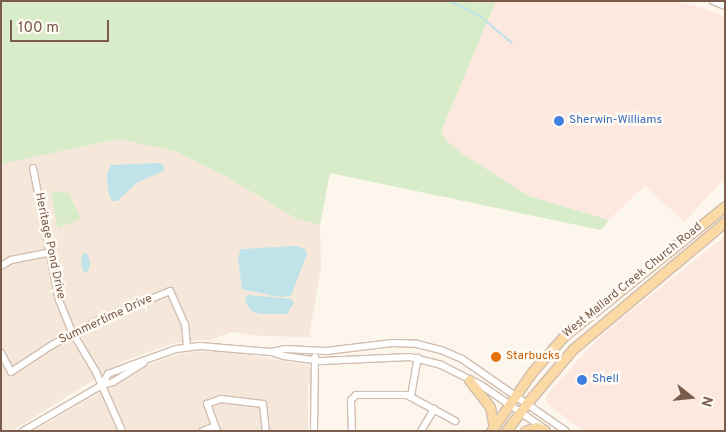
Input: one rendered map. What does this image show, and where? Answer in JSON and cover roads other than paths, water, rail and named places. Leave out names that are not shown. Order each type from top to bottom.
[{"type":"main road","name":"West Mallard Creek Church Road","points":[[493,429],[508,404],[542,359],[564,336],[725,206]]},
{"type":"main road","name":"West Mallard Creek Church Road","points":[[506,431],[526,403],[592,330],[725,222]]},
{"type":"main road","points":[[469,380],[491,408],[493,429]]},
{"type":"main road","points":[[525,431],[533,427],[546,430]]},
{"type":"street","points":[[713,1],[725,6]]},
{"type":"street","name":"Heritage Pond Drive","points":[[33,168],[48,253],[59,300],[73,333],[102,384],[122,431]]},
{"type":"street","points":[[1,266],[14,260],[48,253]]},
{"type":"street","name":"Summertime Drive","points":[[1,353],[11,372],[73,333],[99,320],[170,291],[185,324],[188,347]]},
{"type":"street","points":[[271,352],[281,349],[316,350],[393,343],[418,344],[441,350],[462,359],[566,431]]},
{"type":"street","points":[[23,431],[102,384],[113,382],[146,360],[188,347],[208,346],[271,352],[284,356],[315,360],[348,360],[398,356],[418,358],[450,369],[482,385],[519,413],[546,430]]},
{"type":"street","points":[[314,431],[316,350]]},
{"type":"street","points":[[410,396],[418,358]]},
{"type":"street","points":[[352,431],[352,396],[400,394],[410,396],[455,421]]},
{"type":"street","points":[[203,431],[216,428],[207,404],[224,399],[263,404],[266,431]]},
{"type":"street","points":[[421,431],[434,409]]},
{"type":"water","points":[[157,163],[163,165],[164,171],[138,182],[117,201],[112,201],[108,192],[107,175],[111,165]]},
{"type":"water","points":[[296,246],[305,249],[307,254],[291,296],[279,297],[242,289],[238,258],[241,249]]},
{"type":"water","points":[[85,253],[88,255],[90,264],[88,272],[83,271],[81,264],[82,255]]},
{"type":"water","points":[[249,295],[291,299],[294,303],[287,314],[261,314],[253,312],[249,308],[245,301]]},
{"type":"waterway","points":[[450,1],[480,16],[512,43]]},
{"type":"place","name":"Sherwin-Williams","points":[[559,121]]},
{"type":"place","name":"Starbucks","points":[[496,357]]},
{"type":"place","name":"Shell","points":[[582,380]]}]
